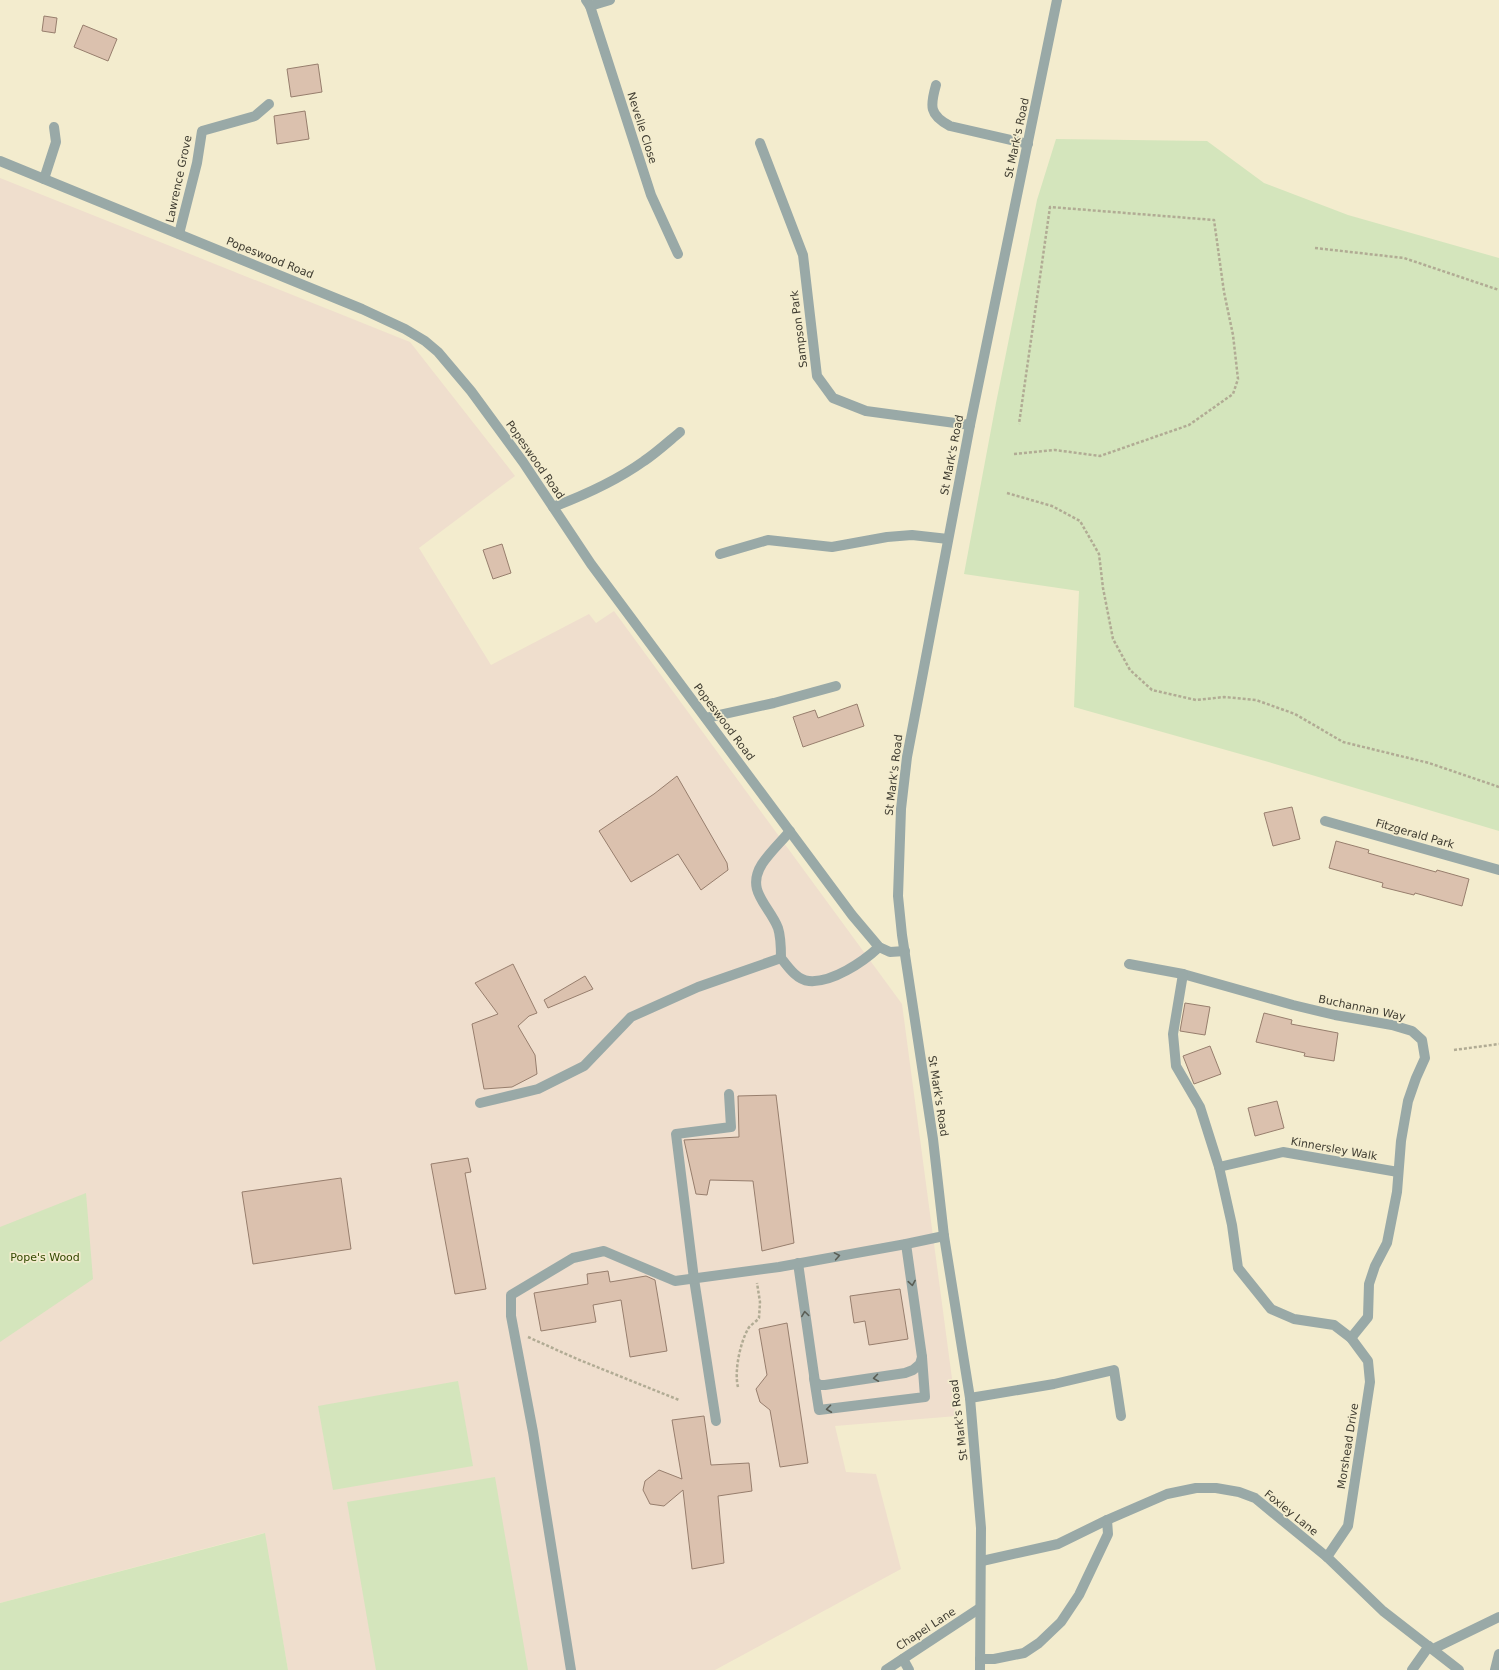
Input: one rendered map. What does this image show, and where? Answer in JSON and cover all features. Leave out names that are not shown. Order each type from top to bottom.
[{"type":"street","name":"Nevelle Close","points":[[610,0],[588,3],[651,195],[678,254]]},
{"type":"street","name":"St Mark's Road","points":[[980,1670],[982,1561],[978,1480],[970,1398],[944,1236],[933,1139],[904,951],[898,896],[901,809],[907,757],[948,539],[1057,0]]},
{"type":"street","points":[[936,85],[932,99],[932,107],[935,116],[940,121],[950,126],[1028,144]]},
{"type":"street","name":"Lawrence Grove","points":[[179,234],[197,163],[202,131],[255,116],[269,104]]},
{"type":"street","points":[[44,180],[56,142],[54,127]]},
{"type":"street","name":"Sampson Park","points":[[760,143],[803,255],[817,376],[833,398],[866,411],[970,425]]},
{"type":"street","name":"Popeswood Road","points":[[0,161],[362,309],[405,329],[425,341],[438,352],[471,391],[523,462],[591,564],[852,915],[879,947]]},
{"type":"street","points":[[553,507],[580,497],[605,485],[644,461],[680,432]]},
{"type":"street","points":[[720,554],[768,540],[832,547],[886,537],[912,535],[948,539]]},
{"type":"street","points":[[706,718],[774,704],[836,686]]},
{"type":"street","name":"Fitzgerald Park","points":[[1325,821],[1499,870]]},
{"type":"street","points":[[790,831],[762,864],[756,882],[760,900],[778,928],[781,958],[793,974],[808,981],[836,977],[868,958],[879,947],[890,952],[904,951]]},
{"type":"street","points":[[480,1103],[538,1089],[584,1066],[631,1017],[698,987],[781,958]]},
{"type":"street","name":"Buchannan Way","points":[[1129,964],[1183,974],[1293,1005],[1412,1031],[1422,1040],[1425,1058],[1408,1101],[1401,1141],[1397,1192],[1387,1243],[1375,1266],[1369,1284],[1368,1317],[1352,1338]]},
{"type":"street","name":"Morshead Drive","points":[[1183,974],[1173,1034],[1176,1066],[1200,1107],[1219,1167],[1232,1225],[1238,1268],[1271,1310],[1294,1319],[1334,1325],[1352,1338],[1368,1361],[1370,1382],[1348,1526],[1327,1557]]},
{"type":"street","points":[[716,1421],[694,1279],[676,1134],[731,1127],[729,1094]]},
{"type":"street","name":"Kinnersley Walk","points":[[1219,1167],[1284,1152],[1398,1172]]},
{"type":"street","points":[[572,1670],[533,1432],[511,1316],[511,1295],[573,1258],[604,1251],[675,1281],[798,1263],[944,1236]]},
{"type":"street","points":[[798,1263],[819,1410],[925,1397],[922,1357],[906,1244]]},
{"type":"street","points":[[814,1378],[817,1384],[825,1385],[899,1375],[913,1370],[920,1364],[922,1357]]},
{"type":"street","points":[[970,1398],[1054,1384],[1114,1370],[1121,1416]]},
{"type":"street","name":"Foxley Lane","points":[[982,1561],[1058,1544],[1107,1520],[1167,1494],[1196,1488],[1216,1488],[1239,1492],[1255,1498],[1327,1557],[1384,1611],[1459,1670]]},
{"type":"street","points":[[980,1659],[994,1659],[1024,1653],[1038,1643],[1061,1622],[1079,1595],[1108,1534],[1107,1520]]},
{"type":"street","name":"Chapel Lane","points":[[886,1670],[980,1608]]},
{"type":"street","points":[[1412,1670],[1431,1648],[1499,1617]]},
{"type":"street","points":[[1495,1670],[1499,1654]]},
{"type":"street","points":[[903,1659],[909,1670]]},
{"type":"path","points":[[1014,454],[1055,450],[1100,456],[1189,425],[1233,394],[1238,379],[1234,335],[1224,292],[1214,220],[1050,207],[1019,424]]},
{"type":"path","points":[[1315,248],[1404,258],[1499,290]]},
{"type":"path","points":[[1007,493],[1052,506],[1080,521],[1099,554],[1103,588],[1113,639],[1130,670],[1152,690],[1196,700],[1224,697],[1256,700],[1295,714],[1343,742],[1428,763],[1499,787]]},
{"type":"path","points":[[1454,1050],[1499,1044]]},
{"type":"path","points":[[738,1387],[736,1378],[741,1347],[748,1328],[759,1318],[760,1302],[755,1270]]},
{"type":"path","points":[[513,1326],[526,1336],[577,1359],[679,1400]]},
{"type":"shaded area","points":[[0,178],[410,342],[515,476],[419,548],[491,665],[589,614],[596,623],[614,611],[902,1004],[957,1416],[835,1426],[846,1472],[876,1474],[901,1569],[715,1670],[288,1670],[264,1533],[0,1603]]},
{"type":"green space","points":[[1056,139],[1207,141],[1264,183],[1348,215],[1499,258],[1499,831],[1265,761],[1074,707],[1079,591],[964,574],[996,403],[1037,200]]},
{"type":"green space","name":"Pope's Wood","points":[[86,1193],[93,1279],[0,1342],[0,1227]]},
{"type":"green space","points":[[458,1381],[473,1466],[333,1490],[318,1406]]},
{"type":"green space","points":[[495,1477],[528,1670],[376,1670],[347,1502]]},
{"type":"green space","points":[[265,1533],[288,1670],[0,1670],[0,1603]]},
{"type":"building","points":[[44,16],[57,18],[55,33],[42,31]]},
{"type":"building","points":[[83,25],[117,39],[108,61],[74,47]]},
{"type":"building","points":[[318,64],[322,92],[291,97],[287,69]]},
{"type":"building","points":[[305,111],[309,139],[277,144],[274,116]]},
{"type":"building","points":[[502,544],[511,573],[493,579],[483,550]]},
{"type":"building","points":[[857,704],[864,726],[803,747],[793,717],[815,710],[818,718]]},
{"type":"building","points":[[677,776],[727,863],[728,870],[701,890],[678,854],[631,882],[599,831],[654,794]]},
{"type":"building","points":[[1292,807],[1300,839],[1273,846],[1264,813]]},
{"type":"building","points":[[1336,841],[1369,850],[1368,853],[1436,872],[1437,870],[1469,879],[1462,906],[1415,893],[1414,895],[1382,887],[1383,883],[1329,868]]},
{"type":"building","points":[[513,964],[537,1013],[529,1016],[518,1026],[535,1055],[537,1074],[512,1087],[484,1089],[472,1024],[498,1014],[475,983]]},
{"type":"building","points":[[585,976],[593,989],[548,1008],[544,1000]]},
{"type":"building","points":[[1185,1003],[1210,1007],[1205,1035],[1180,1031]]},
{"type":"building","points":[[1264,1013],[1292,1020],[1291,1024],[1338,1033],[1334,1061],[1304,1056],[1305,1053],[1256,1042]]},
{"type":"building","points":[[1210,1046],[1221,1074],[1194,1084],[1183,1056]]},
{"type":"building","points":[[776,1095],[794,1243],[762,1251],[753,1181],[710,1180],[707,1195],[696,1194],[684,1140],[739,1137],[738,1096]]},
{"type":"building","points":[[1277,1101],[1284,1128],[1255,1136],[1248,1108]]},
{"type":"building","points":[[468,1158],[471,1172],[465,1173],[486,1289],[455,1294],[431,1164]]},
{"type":"building","points":[[341,1178],[351,1249],[253,1264],[242,1192]]},
{"type":"building","points":[[608,1271],[610,1282],[646,1276],[655,1280],[667,1351],[630,1357],[621,1300],[593,1305],[596,1322],[541,1331],[534,1293],[588,1284],[587,1274]]},
{"type":"building","points":[[900,1289],[908,1339],[869,1345],[865,1321],[854,1323],[850,1296]]},
{"type":"building","points":[[787,1323],[808,1463],[780,1467],[770,1410],[760,1402],[756,1389],[767,1375],[759,1329]]},
{"type":"building","points":[[704,1416],[711,1465],[749,1463],[752,1491],[718,1496],[724,1563],[692,1569],[683,1490],[664,1506],[650,1504],[643,1490],[645,1481],[659,1470],[682,1479],[672,1420]]}]
